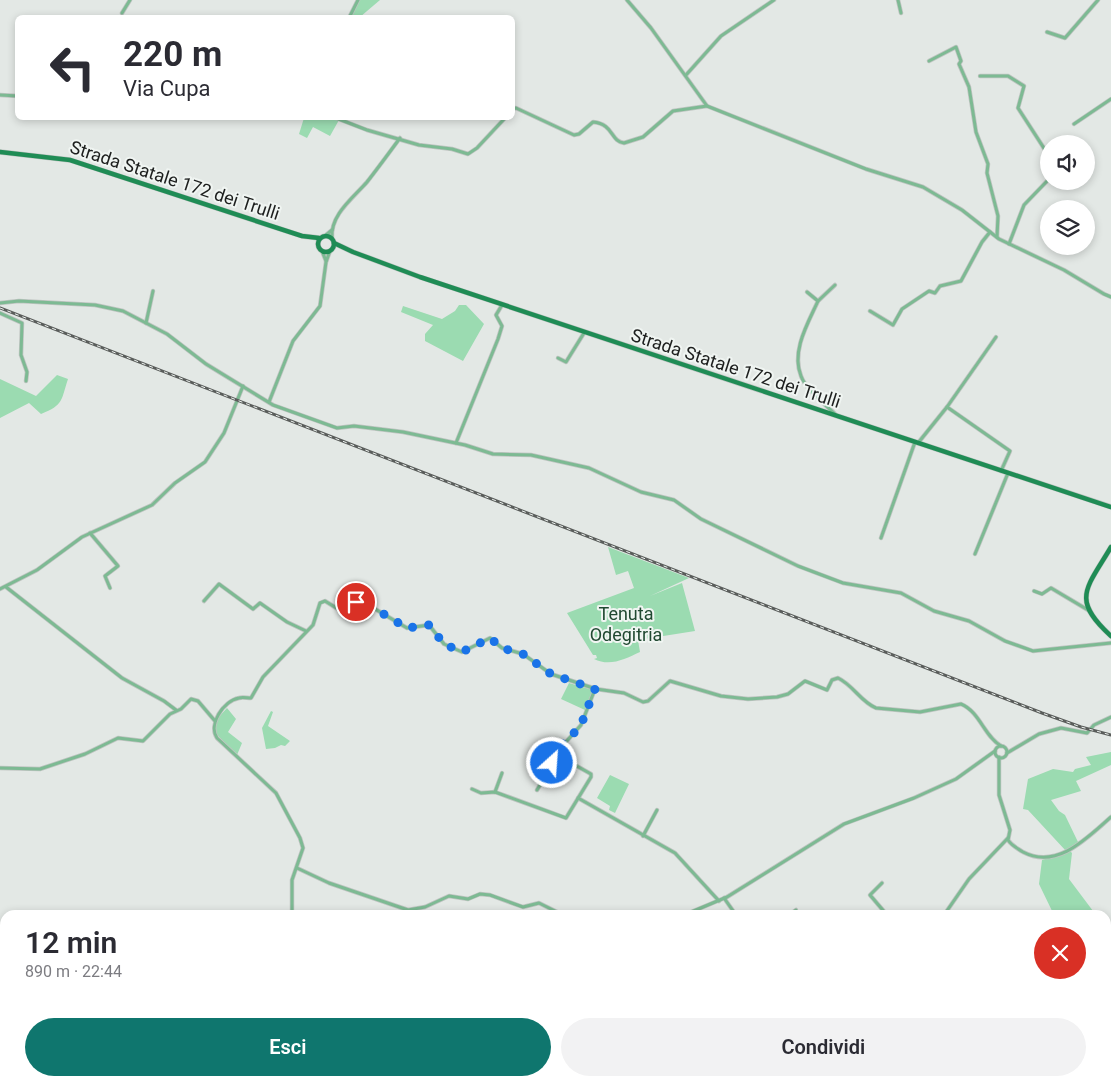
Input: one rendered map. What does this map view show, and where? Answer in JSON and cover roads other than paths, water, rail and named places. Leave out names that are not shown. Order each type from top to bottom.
[{"type":"main road","name":"Strada Statale 172 dei Trulli","points":[[0,152],[70,160],[310,238],[318,241],[322,251],[353,252]]},
{"type":"main road","name":"Strada Statale 172 dei Trulli","points":[[326,235],[353,252],[502,305],[835,414],[1111,508]]},
{"type":"main road","points":[[318,241],[326,235]]},
{"type":"main road","points":[[331,250],[333,240]]},
{"type":"main road","points":[[1111,547],[1088,586],[1086,597],[1088,610],[1095,621],[1111,636]]},
{"type":"street","points":[[122,13],[130,0]]},
{"type":"street","points":[[350,15],[358,0]]},
{"type":"street","points":[[627,0],[686,75],[707,106]]},
{"type":"street","points":[[686,75],[721,36],[774,0]]},
{"type":"street","points":[[898,0],[901,13]]},
{"type":"street","points":[[1047,32],[1065,38],[1098,0]]},
{"type":"street","points":[[928,61],[956,47],[961,61],[958,64],[969,87],[976,132],[988,164],[987,172],[998,216],[997,238]]},
{"type":"street","points":[[980,76],[1008,76],[1024,86],[1018,108],[1040,142]]},
{"type":"street","points":[[0,96],[15,96]]},
{"type":"street","points":[[1074,124],[1111,99]]},
{"type":"street","points":[[515,108],[528,112],[574,135],[579,134],[592,122],[599,123],[608,127],[616,140],[624,143],[643,137],[673,111],[707,106],[866,169],[923,187],[962,210],[997,238],[1064,270],[1111,297]]},
{"type":"street","points":[[343,120],[367,130],[426,147],[446,148],[468,154],[477,148],[503,120]]},
{"type":"street","points":[[333,240],[335,226],[343,208],[366,184],[400,138]]},
{"type":"street","points":[[1009,244],[1024,204],[1040,188]]},
{"type":"street","points":[[326,235],[335,226]]},
{"type":"street","points":[[870,311],[893,325],[902,308],[929,291],[935,292],[940,286],[961,281],[982,242],[990,232]]},
{"type":"street","points":[[269,402],[293,341],[320,306],[326,262],[331,250]]},
{"type":"street","points":[[322,251],[326,262]]},
{"type":"street","points":[[835,285],[818,301],[800,342],[798,363],[801,376],[835,414]]},
{"type":"street","points":[[146,323],[153,290]]},
{"type":"street","points":[[807,292],[818,301]]},
{"type":"street","points":[[0,303],[19,301],[95,306],[123,311],[167,334],[206,364],[269,402],[337,428],[354,426],[456,443],[493,454],[531,454],[589,468],[641,492],[674,500],[701,519],[798,566],[842,583],[901,592],[934,611],[969,621],[1005,641],[1033,651],[1111,643]]},
{"type":"street","points":[[456,443],[500,332],[502,323],[496,315],[502,305]]},
{"type":"street","points":[[0,313],[22,323],[21,355],[28,372],[26,381]]},
{"type":"street","points":[[558,358],[566,362],[584,333]]},
{"type":"street","points":[[881,538],[916,442],[947,407],[996,337]]},
{"type":"street","points":[[0,589],[36,570],[90,534],[152,505],[174,483],[204,462],[224,433],[243,386]]},
{"type":"street","points":[[947,407],[1010,451],[1001,471]]},
{"type":"street","points":[[974,554],[1008,474]]},
{"type":"street","points":[[90,534],[118,566],[105,576],[110,588]]},
{"type":"street","points":[[204,601],[218,584],[253,609],[260,603],[287,622],[306,631]]},
{"type":"street","points":[[6,587],[122,678],[164,701],[176,710]]},
{"type":"street","points":[[1034,591],[1042,594],[1051,588],[1088,610]]},
{"type":"street","points":[[292,910],[292,880],[303,848],[282,802],[263,780],[218,738],[214,729],[215,721],[233,701],[237,698],[251,698],[263,677],[313,625],[320,603],[324,601],[346,614],[350,614],[356,602],[360,600],[407,628],[429,625],[444,644],[462,652],[490,638],[502,648],[523,654],[551,674],[595,689],[624,693],[646,702],[670,680],[722,696],[748,699],[777,697],[788,694],[805,681],[826,690],[832,680],[838,678],[869,705],[876,708],[912,712],[957,704],[964,705],[974,714],[994,742],[1001,764]]},
{"type":"street","points":[[538,790],[552,765],[552,750],[566,742],[581,725],[595,689]]},
{"type":"street","points":[[0,768],[40,769],[86,754],[118,738],[143,741],[176,710],[179,710],[193,698],[198,701],[215,721]]},
{"type":"street","points":[[1111,716],[1094,725],[1087,733],[1061,728],[1039,734],[1013,747],[1004,757],[1001,764],[999,795],[1010,830],[1009,838],[1012,844],[1031,856],[1047,858],[1071,850],[1111,817]]},
{"type":"street","points":[[994,742],[1003,747],[1007,753]]},
{"type":"street","points":[[696,910],[719,901],[844,824],[914,798],[956,779],[988,758],[996,750],[1003,747],[1013,747]]},
{"type":"street","points":[[988,758],[1004,757]]},
{"type":"street","points":[[472,789],[481,793],[494,792],[566,818],[591,775],[575,765]]},
{"type":"street","points":[[494,792],[502,773]]},
{"type":"street","points":[[578,798],[675,853],[719,901]]},
{"type":"street","points":[[644,836],[657,810]]},
{"type":"street","points":[[948,910],[970,879],[1009,838]]},
{"type":"street","points":[[297,868],[329,883],[408,910],[425,907],[447,896],[468,899],[480,894],[490,895],[523,907],[539,903],[553,910]]},
{"type":"street","points":[[882,883],[870,895],[883,910]]},
{"type":"street","points":[[724,898],[732,910]]},
{"type":"railway","points":[[0,308],[1042,713],[1111,735]]},
{"type":"park label","name":"Tenuta Odegitria","points":[[626,623]]}]
